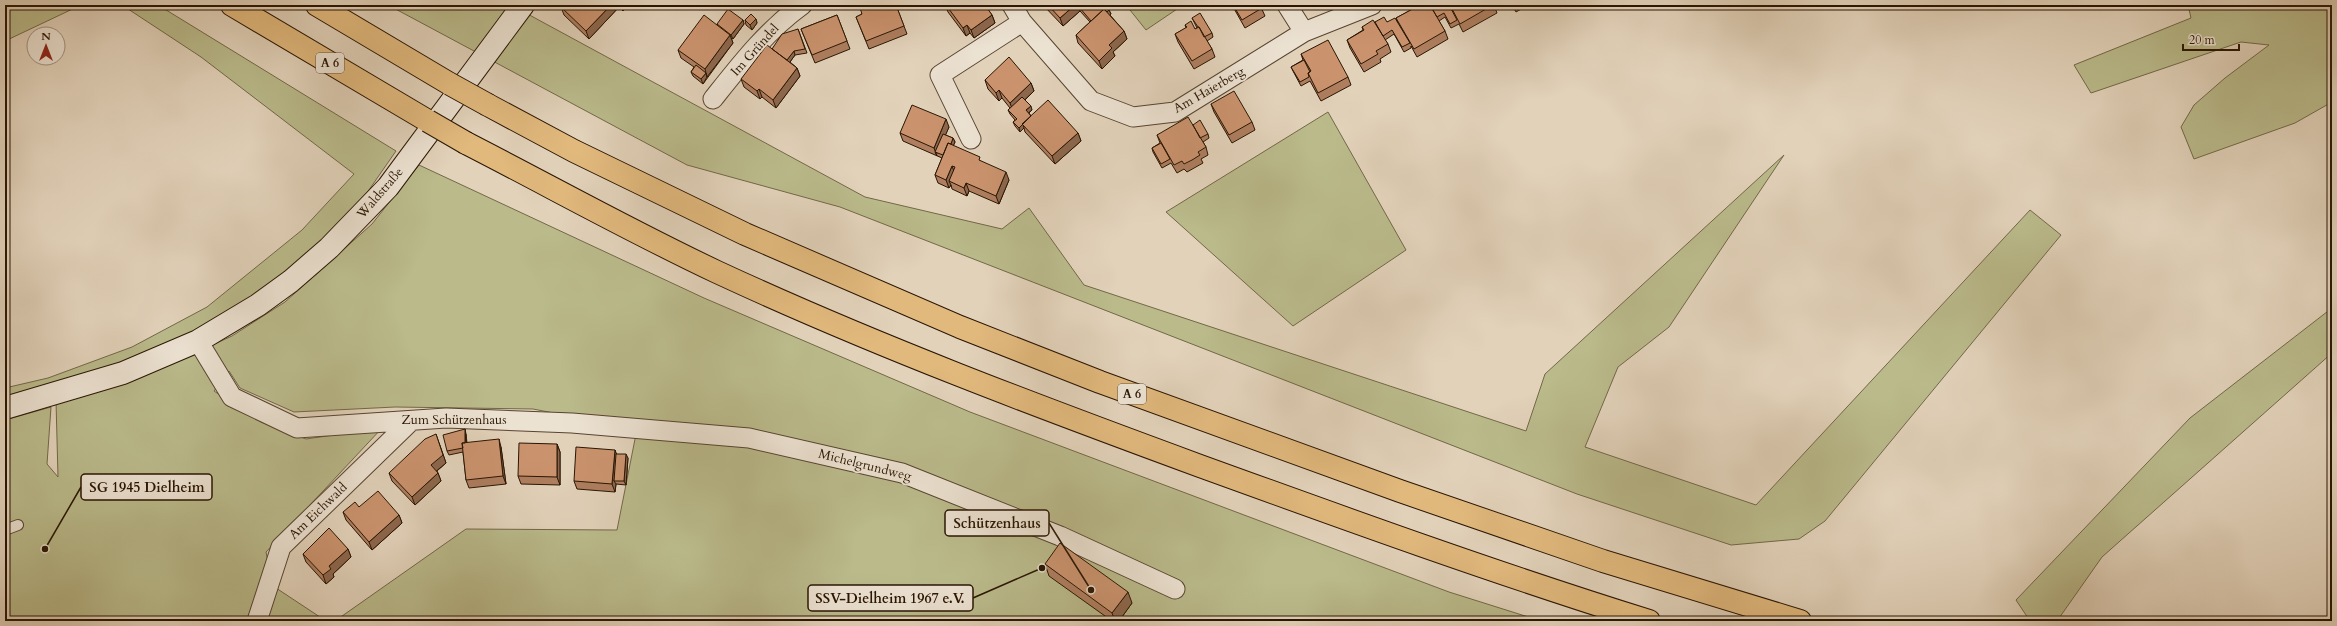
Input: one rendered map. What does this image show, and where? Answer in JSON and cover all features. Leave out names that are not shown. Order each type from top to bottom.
[{"type":"highway","name":"A 6","points":[[232,5],[428,120],[466,144],[635,232],[719,273],[947,370],[1088,425],[1387,534],[1649,621]]},
{"type":"highway","name":"A 6","points":[[317,5],[450,84],[595,161],[745,234],[960,327],[1100,382],[1400,491],[1603,561],[1800,621]]},
{"type":"street","name":"Waldstraße","points":[[5,408],[123,373],[198,341],[258,305],[291,281],[329,248],[388,187],[523,5]]},
{"type":"street","name":"Im Gründel","points":[[713,99],[751,52],[781,20],[802,5]]},
{"type":"street","name":"Am Haierberg","points":[[1012,5],[1022,22],[1091,101],[1134,117],[1175,112],[1304,32],[1372,5]]},
{"type":"street","points":[[1287,5],[1304,32]]},
{"type":"street","points":[[971,139],[940,75],[1022,22]]},
{"type":"street","name":"Zum Schützenhaus","points":[[198,341],[232,397],[298,428],[397,420],[411,421],[446,418],[564,423],[749,438]]},
{"type":"street","name":"Am Eichwald","points":[[256,621],[281,547],[411,421]]},
{"type":"street","name":"Michelgrundweg","points":[[749,438],[902,473],[1060,536],[1175,589]]},
{"type":"lane","points":[[5,530],[18,525]]},
{"type":"green space","points":[[5,5],[81,5],[37,26],[26,26],[26,31],[5,41]]},
{"type":"green space","points":[[122,5],[158,5],[396,151],[355,210],[305,260],[206,327],[151,353],[5,398],[5,388],[48,378],[132,347],[207,307],[302,230],[354,174],[201,57]]},
{"type":"green space","points":[[388,5],[511,5],[865,197],[1002,229],[1029,208],[1084,285],[1526,431],[1545,374],[1784,155],[1669,327],[1618,367],[1585,447],[1756,505],[2030,210],[2061,235],[1825,521],[1799,539],[1731,545],[1577,494],[840,207],[687,165]]},
{"type":"green space","points":[[1126,5],[1183,5],[1146,30]]},
{"type":"green space","points":[[2188,5],[2332,5],[2332,102],[2295,123],[2194,159],[2181,127],[2194,105],[2225,78],[2269,45],[2241,42],[2091,93],[2074,65],[2191,18]]},
{"type":"green space","points":[[1328,112],[1406,250],[1293,326],[1166,212]]},
{"type":"green space","points":[[419,165],[704,298],[970,412],[1449,592],[1541,621],[335,621],[466,529],[617,530],[637,429],[533,409],[395,407],[294,412],[240,388],[229,371],[214,391],[261,422],[306,439],[382,428],[266,552],[273,586],[326,621],[5,621],[5,420],[51,407],[47,464],[58,477],[56,401],[135,380],[232,336],[285,302],[372,224]]},
{"type":"green space","points":[[2332,308],[2332,353],[2102,557],[2057,621],[2030,621],[2016,600],[2190,418]]},
{"type":"building","points":[[563,5],[611,5],[586,31],[561,7]]},
{"type":"building","points":[[867,5],[896,5],[904,26],[866,41],[856,17],[862,14],[860,8]]},
{"type":"building","points":[[946,5],[985,5],[992,15],[971,30],[967,25],[963,28]]},
{"type":"building","points":[[1048,5],[1075,5],[1060,18]]},
{"type":"building","points":[[1081,5],[1104,5],[1109,10],[1107,12],[1104,9],[1091,21],[1079,7]]},
{"type":"building","points":[[1233,5],[1260,5],[1262,8],[1242,20]]},
{"type":"building","points":[[1420,5],[1430,5],[1445,31],[1414,49],[1396,18]]},
{"type":"building","points":[[1430,5],[1449,5],[1457,20],[1450,24],[1444,13],[1437,17]]},
{"type":"building","points":[[1450,5],[1493,5],[1460,24]]},
{"type":"building","points":[[728,9],[743,20],[731,35],[717,24]]},
{"type":"building","points":[[1104,9],[1124,31],[1109,45],[1112,48],[1099,61],[1076,35]]},
{"type":"building","points":[[1200,13],[1212,33],[1204,37],[1192,18]]},
{"type":"building","points":[[751,14],[756,19],[750,25],[745,20]]},
{"type":"building","points":[[704,15],[730,35],[705,69],[678,50]]},
{"type":"building","points":[[837,15],[847,41],[812,55],[801,29]]},
{"type":"building","points":[[1384,17],[1387,22],[1395,18],[1410,43],[1402,47],[1392,30],[1383,36],[1375,22]]},
{"type":"building","points":[[1373,20],[1388,44],[1376,51],[1378,54],[1361,64],[1347,40],[1364,30],[1362,27]]},
{"type":"building","points":[[1191,21],[1195,29],[1199,27],[1212,49],[1192,61],[1175,34],[1187,27],[1185,25]]},
{"type":"building","points":[[798,29],[805,49],[794,51],[787,60],[772,49],[782,34]]},
{"type":"building","points":[[1328,40],[1348,77],[1318,93],[1308,73],[1311,71],[1301,54]]},
{"type":"building","points":[[767,45],[797,68],[773,100],[759,89],[757,91],[741,79]]},
{"type":"building","points":[[1009,57],[1031,83],[1010,103],[999,90],[996,93],[985,80]]},
{"type":"building","points":[[1304,60],[1310,72],[1308,73],[1309,77],[1300,82],[1291,67]]},
{"type":"building","points":[[696,65],[706,73],[701,79],[691,72]]},
{"type":"building","points":[[1234,91],[1252,122],[1229,135],[1211,104]]},
{"type":"building","points":[[1022,97],[1031,106],[1026,110],[1031,116],[1019,128],[1013,122],[1017,119],[1008,110]]},
{"type":"building","points":[[1048,100],[1078,133],[1052,156],[1022,124]]},
{"type":"building","points":[[912,105],[946,119],[934,148],[900,133]]},
{"type":"building","points":[[1188,117],[1206,147],[1198,152],[1200,155],[1192,160],[1184,164],[1182,161],[1174,165],[1157,135]]},
{"type":"building","points":[[1200,120],[1208,134],[1200,138],[1193,125]]},
{"type":"building","points":[[943,134],[953,138],[951,144],[948,143],[943,155],[935,152]]},
{"type":"building","points":[[948,143],[980,157],[979,160],[1006,172],[996,196],[966,183],[964,188],[949,181],[955,167],[952,166],[946,180],[935,175]]},
{"type":"building","points":[[1161,143],[1170,159],[1161,164],[1152,148]]},
{"type":"building","points":[[465,429],[465,443],[462,443],[463,448],[447,451],[443,435]]},
{"type":"building","points":[[436,434],[443,455],[431,465],[438,473],[412,497],[389,473],[425,439]]},
{"type":"building","points":[[499,439],[503,476],[466,480],[462,443]]},
{"type":"building","points":[[519,443],[557,444],[557,477],[518,476]]},
{"type":"building","points":[[576,447],[615,450],[612,484],[574,481]]},
{"type":"building","points":[[616,454],[626,454],[624,481],[614,481]]},
{"type":"building","points":[[378,491],[399,515],[369,542],[343,512],[355,502],[359,507]]},
{"type":"building","points":[[329,528],[348,549],[329,566],[331,569],[323,575],[303,554]]},
{"type":"building","points":[[1060,543],[1128,592],[1112,613],[1045,564]]},
{"type":"place","name":"SG 1945 Dielheim","points":[[45,549]]},
{"type":"place","name":"SSV-Dielheim 1967 e.V.","points":[[1042,568]]},
{"type":"place","name":"Schützenhaus","points":[[1091,590]]}]
